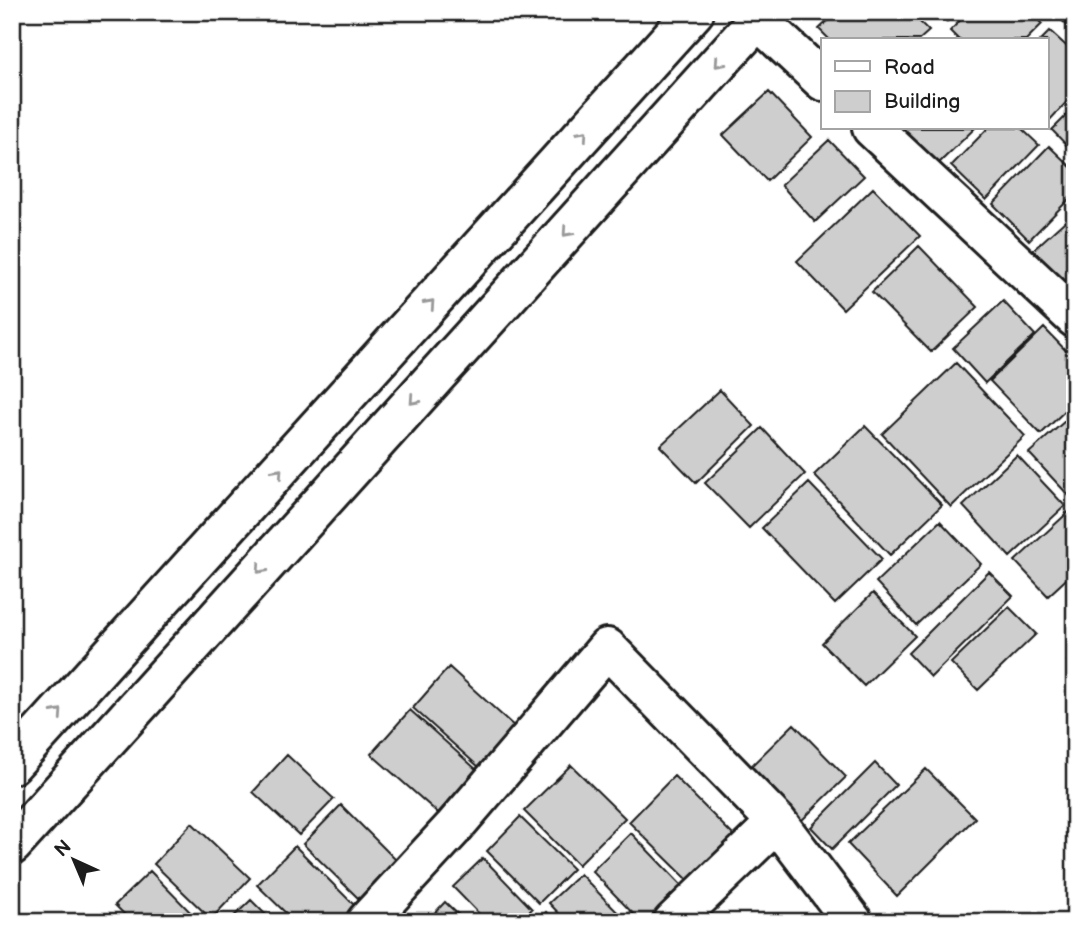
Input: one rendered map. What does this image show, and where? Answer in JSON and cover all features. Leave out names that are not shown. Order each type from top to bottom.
[{"type":"main road","points":[[12,764],[694,12]]},
{"type":"main road","points":[[12,845],[761,16],[821,79]]},
{"type":"main road","points":[[874,130],[1075,318]]},
{"type":"main road","points":[[366,922],[453,828],[607,648],[777,822],[853,922]]},
{"type":"main road","points":[[673,922],[777,822]]},
{"type":"building","points":[[837,12],[910,12],[929,31],[921,38],[828,38],[819,29]]},
{"type":"building","points":[[938,12],[956,12],[947,21]]},
{"type":"building","points":[[968,12],[1030,12],[1042,24],[1028,38],[957,38],[950,31]]},
{"type":"building","points":[[1053,12],[1075,12],[1075,33]]},
{"type":"building","points":[[1050,31],[1075,54],[1075,93],[1048,122],[1048,38],[1043,38]]},
{"type":"building","points":[[769,92],[812,137],[767,181],[723,135]]},
{"type":"building","points":[[1075,107],[1075,154],[1052,130]]},
{"type":"building","points":[[903,130],[973,130],[938,164]]},
{"type":"building","points":[[986,130],[1023,130],[1039,145],[986,200],[951,166]]},
{"type":"building","points":[[829,140],[864,176],[815,222],[781,185]]},
{"type":"building","points":[[1049,146],[1075,171],[1075,193],[1029,240],[993,204]]},
{"type":"building","points":[[873,188],[920,236],[843,309],[797,261]]},
{"type":"building","points":[[1075,212],[1075,297],[1033,250]]},
{"type":"building","points":[[919,246],[978,307],[931,352],[872,292]]},
{"type":"building","points":[[1003,301],[1035,335],[985,383],[953,348]]},
{"type":"building","points":[[1044,328],[1075,360],[1075,401],[1041,434],[990,381]]},
{"type":"building","points":[[956,363],[1025,436],[951,507],[882,434]]},
{"type":"building","points":[[720,390],[754,426],[696,483],[660,446]]},
{"type":"building","points":[[1075,412],[1075,494],[1071,498],[1029,453]]},
{"type":"building","points":[[865,426],[942,505],[890,555],[814,475]]},
{"type":"building","points":[[762,428],[805,474],[749,528],[705,483]]},
{"type":"building","points":[[1017,455],[1065,506],[1010,557],[963,506]]},
{"type":"building","points":[[809,483],[882,559],[835,604],[762,528]]},
{"type":"building","points":[[1075,506],[1075,571],[1048,596],[1015,561]]},
{"type":"building","points":[[940,521],[981,564],[916,625],[876,582]]},
{"type":"building","points":[[989,572],[1013,596],[931,677],[908,653]]},
{"type":"building","points":[[873,593],[915,636],[864,686],[822,643]]},
{"type":"building","points":[[1009,607],[1036,634],[978,690],[951,663]]},
{"type":"building","points":[[1075,654],[1075,670],[1067,661]]},
{"type":"building","points":[[449,667],[516,728],[480,768],[413,708]]},
{"type":"building","points":[[410,710],[477,770],[438,813],[371,754]]},
{"type":"building","points":[[794,724],[846,777],[797,825],[745,772]]},
{"type":"building","points":[[287,755],[334,799],[299,835],[253,792]]},
{"type":"building","points":[[875,763],[896,785],[832,849],[811,827]]},
{"type":"building","points":[[571,765],[625,818],[578,865],[524,811]]},
{"type":"building","points":[[926,769],[975,818],[897,896],[848,844]]},
{"type":"building","points":[[674,776],[734,836],[689,881],[629,822]]},
{"type":"building","points":[[341,805],[396,860],[359,899],[303,844]]},
{"type":"building","points":[[520,817],[573,869],[539,903],[487,851]]},
{"type":"building","points":[[192,823],[250,878],[211,919],[154,864]]},
{"type":"building","points":[[631,833],[687,891],[656,922],[641,922],[592,871]]},
{"type":"building","points":[[295,846],[355,906],[340,922],[295,922],[257,885]]},
{"type":"building","points":[[483,858],[532,909],[519,922],[487,922],[453,887]]},
{"type":"building","points":[[150,871],[200,922],[132,922],[115,905]]},
{"type":"building","points":[[580,874],[627,922],[567,922],[549,903]]},
{"type":"building","points":[[251,900],[273,922],[228,922]]},
{"type":"building","points":[[445,902],[466,922],[426,922]]},
{"type":"building","points":[[546,912],[556,922],[536,922]]}]
